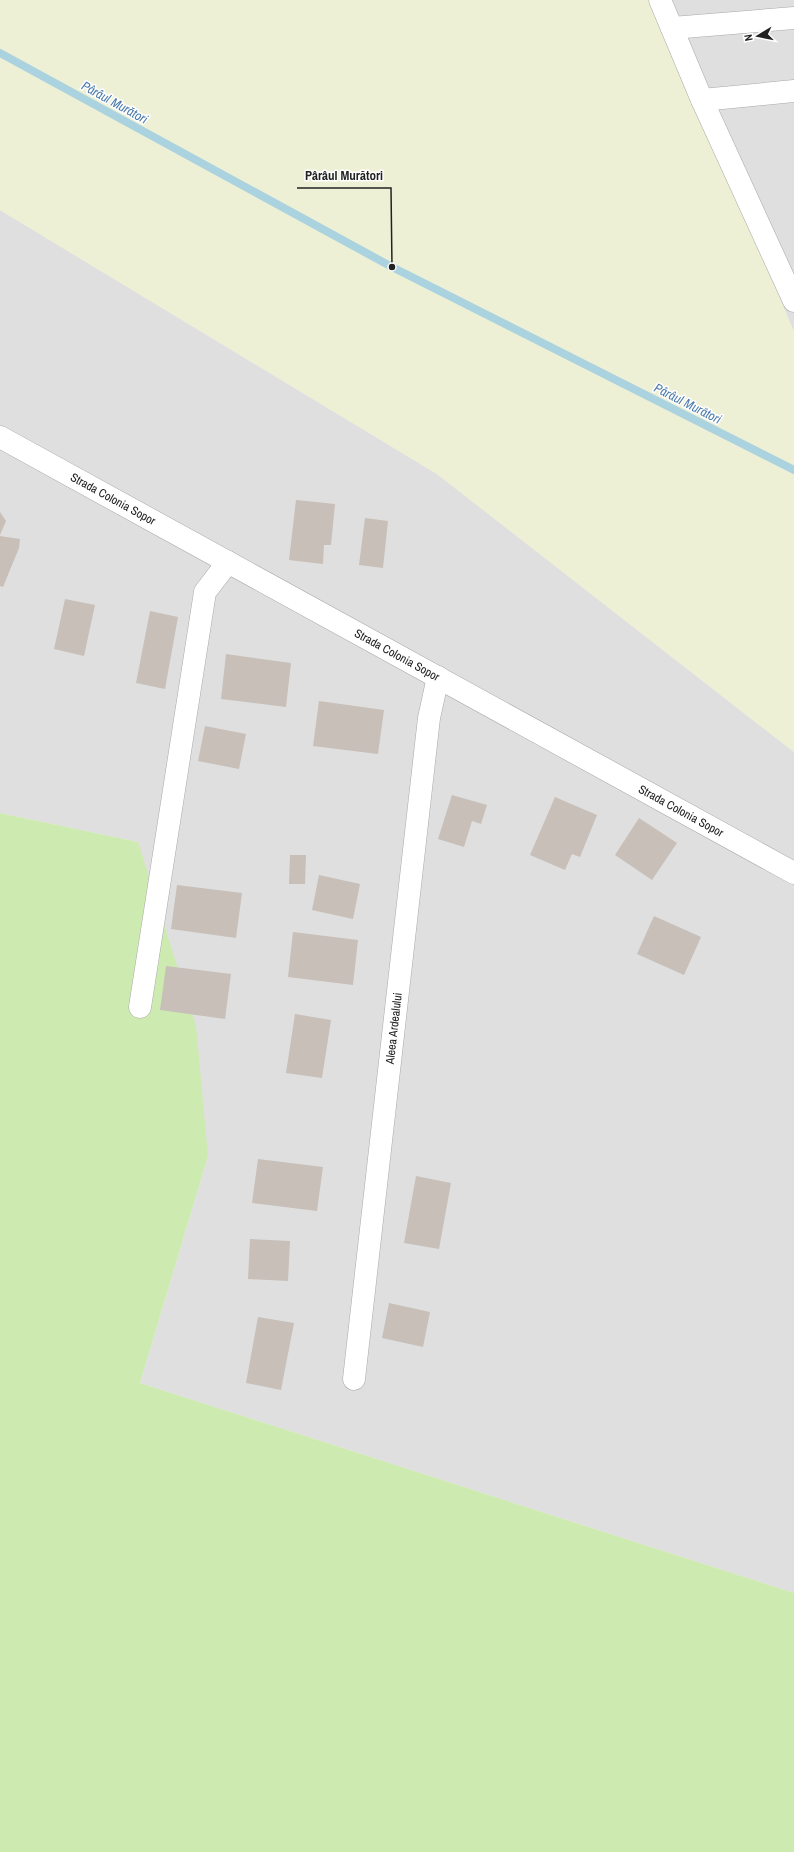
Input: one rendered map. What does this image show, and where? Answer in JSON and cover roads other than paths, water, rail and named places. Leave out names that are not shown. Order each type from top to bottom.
[{"type":"street","points":[[660,0],[702,100],[794,301]]},
{"type":"street","points":[[672,28],[794,18]]},
{"type":"street","points":[[702,100],[794,91]]},
{"type":"street","name":"Strada Colonia Sopor","points":[[0,437],[794,873]]},
{"type":"street","points":[[140,1007],[205,592],[228,562]]},
{"type":"street","name":"Aleea Ardealului","points":[[354,1379],[429,718],[438,677]]},
{"type":"waterway","name":"Pârâul Murători","points":[[0,53],[392,267],[794,470]]},
{"type":"place","name":"Pârâul Murători","points":[[392,267]]}]
